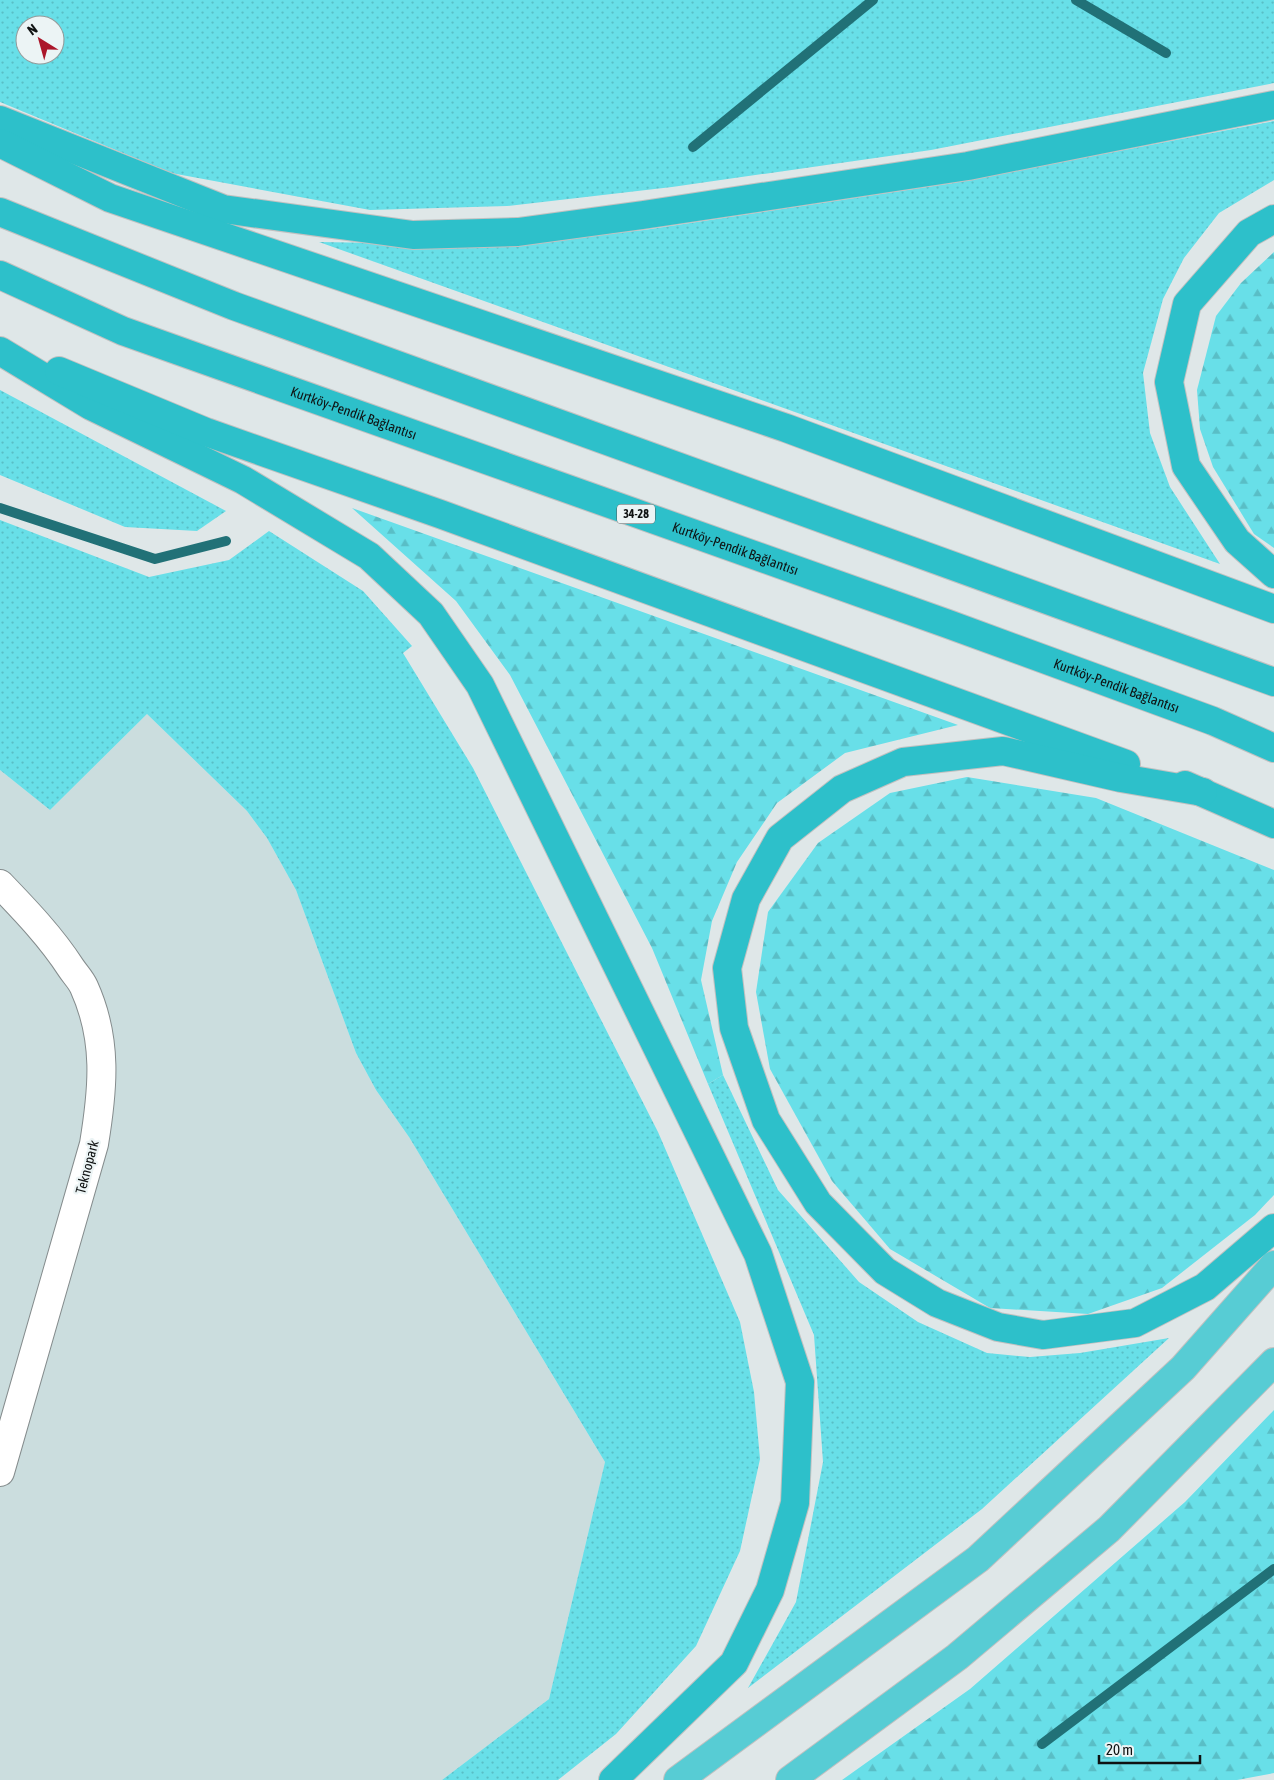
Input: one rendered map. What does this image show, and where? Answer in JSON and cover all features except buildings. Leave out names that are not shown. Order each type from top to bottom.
[{"type":"highway","points":[[0,120],[224,209],[413,235],[518,232],[968,166],[1274,105]]},
{"type":"highway","points":[[0,143],[110,198],[786,428],[1274,609]]},
{"type":"highway","points":[[0,212],[243,309],[1274,682]]},
{"type":"highway","points":[[1274,219],[1249,233],[1187,304],[1169,382],[1186,466],[1237,542],[1274,574]]},
{"type":"highway","name":"Kurtköy-Pendik Bağlantısı","points":[[0,275],[123,331],[948,624],[1213,721],[1274,748]]},
{"type":"highway","points":[[0,347],[206,432],[440,514],[1203,792],[1274,824]]},
{"type":"highway","points":[[0,351],[91,406],[243,480],[369,556],[431,614],[480,685],[758,1254],[800,1382],[795,1503],[770,1590],[734,1663],[613,1780]]},
{"type":"highway","points":[[1203,792],[1121,778],[1003,751],[903,762],[842,789],[780,838],[746,899],[727,968],[734,1028],[766,1120],[818,1203],[885,1271],[937,1302],[998,1327],[1043,1336],[1134,1323],[1205,1286],[1274,1228]]},
{"type":"highway","points":[[678,1780],[978,1559],[1183,1368],[1274,1265]]},
{"type":"highway","points":[[790,1780],[957,1657],[1109,1529],[1274,1362]]},
{"type":"street","name":"Teknopark","points":[[0,884],[31,916],[64,956],[84,986],[98,1030],[102,1097],[94,1144],[0,1472]]},
{"type":"shaded area","points":[[147,714],[247,811],[267,838],[296,890],[356,1053],[376,1090],[409,1137],[605,1462],[549,1699],[442,1780],[0,1780],[0,770],[50,810]]},
{"type":"green space","points":[[0,0],[1274,0],[1274,83],[931,150],[672,187],[507,206],[370,210],[171,173],[0,102]]},
{"type":"green space","points":[[1274,121],[1274,180],[1219,213],[1184,258],[1163,299],[1143,373],[1150,433],[1170,487],[1220,564],[319,242],[498,245],[644,230],[953,183]]},
{"type":"green space","points":[[1274,252],[1274,548],[1254,534],[1213,467],[1200,429],[1197,390],[1216,316],[1241,283]]},
{"type":"green space","points":[[0,390],[226,511],[197,531],[125,527],[0,475]]},
{"type":"green space","points":[[352,508],[958,725],[845,753],[777,803],[737,862],[712,921],[701,980],[723,1075],[708,1084],[652,948],[510,675],[456,601]]},
{"type":"green space","points":[[0,520],[149,577],[229,560],[269,531],[363,591],[412,646],[403,653],[473,768],[658,1132],[740,1322],[754,1392],[760,1459],[740,1551],[696,1646],[616,1734],[558,1780],[442,1780],[549,1699],[605,1462],[409,1137],[376,1090],[356,1053],[296,890],[267,838],[247,811],[147,714],[50,810],[0,770]]},
{"type":"green space","points":[[967,777],[1096,798],[1274,870],[1274,1195],[1255,1215],[1162,1288],[1088,1314],[990,1308],[890,1249],[832,1181],[770,1069],[756,992],[768,912],[818,843],[890,793]]},
{"type":"green space","points":[[723,1075],[778,1190],[859,1282],[918,1322],[987,1353],[1030,1357],[1080,1353],[1169,1338],[982,1509],[748,1688],[796,1602],[823,1462],[814,1335],[708,1084]]},
{"type":"green space","points":[[1274,1410],[1274,1773],[1237,1780],[842,1780],[970,1689],[1185,1502]]},
{"type":"waterway","points":[[693,147],[873,0]]},
{"type":"waterway","points":[[1076,0],[1166,53]]},
{"type":"waterway","points":[[0,508],[155,559],[226,541]]},
{"type":"waterway","points":[[1042,1744],[1274,1569]]}]
